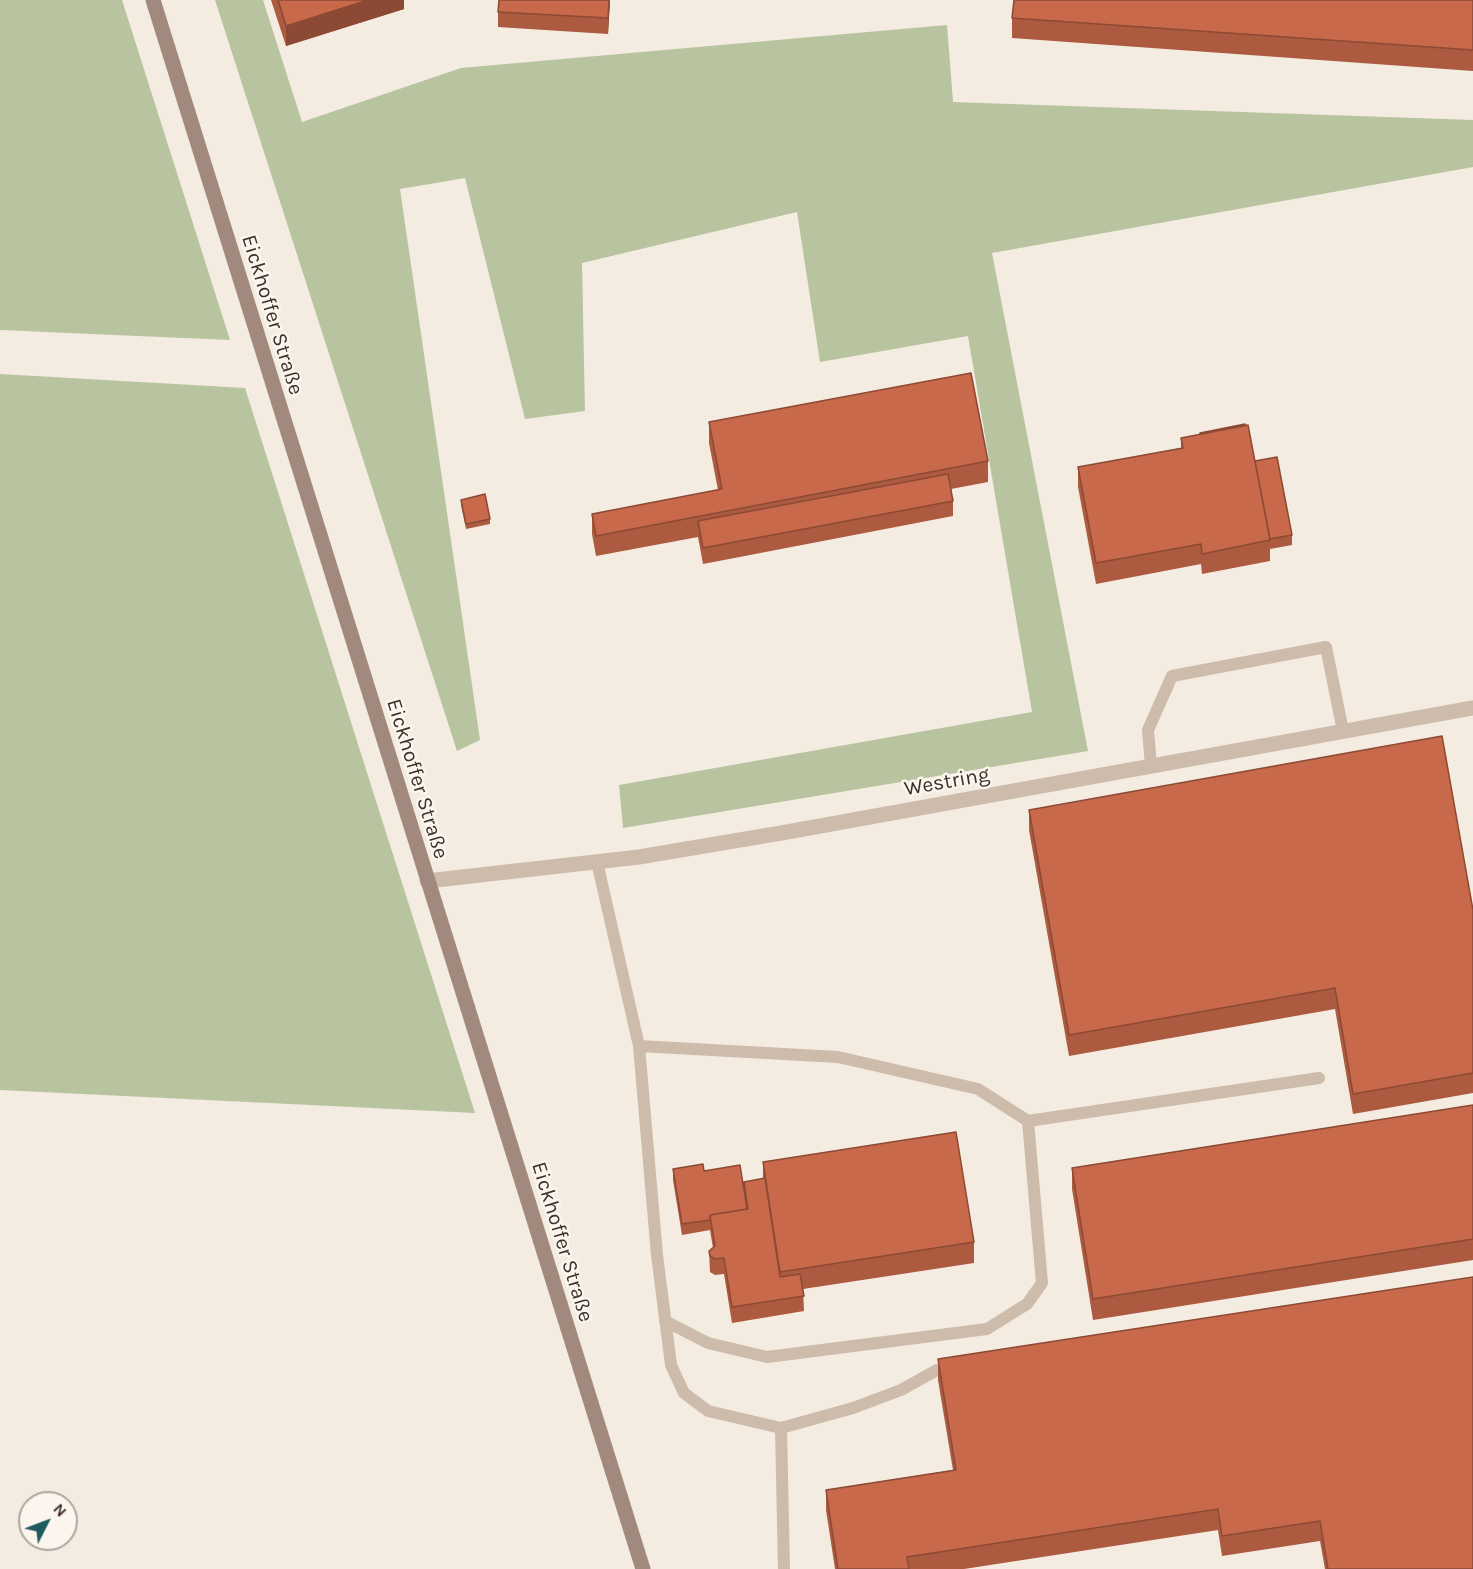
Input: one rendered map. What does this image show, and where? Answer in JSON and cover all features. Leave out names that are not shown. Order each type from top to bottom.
[{"type":"main road","name":"Eickhoffer Straße","points":[[153,0],[643,1569]]},
{"type":"street","name":"Westring","points":[[427,881],[597,862],[775,834],[1473,709]]},
{"type":"lane","points":[[1151,766],[1148,730],[1172,676],[1326,647],[1343,731]]},
{"type":"lane","points":[[597,862],[639,1046],[665,1321],[671,1365],[684,1393],[708,1411],[781,1428],[852,1408],[901,1390],[937,1370],[969,1364]]},
{"type":"lane","points":[[639,1046],[838,1056],[978,1089],[1028,1120],[1318,1078]]},
{"type":"lane","points":[[665,1321],[708,1343],[767,1357],[987,1329],[1027,1304],[1042,1283],[1028,1120]]},
{"type":"lane","points":[[781,1428],[784,1569]]},
{"type":"green space","points":[[0,0],[122,0],[230,340],[0,330]]},
{"type":"green space","points":[[215,0],[263,0],[302,122],[461,68],[947,25],[953,102],[1473,120],[1473,167],[992,253],[1088,751],[623,828],[619,785],[1032,712],[968,336],[820,362],[797,212],[582,263],[585,411],[525,419],[465,178],[400,189],[480,740],[457,751]]},
{"type":"green space","points":[[0,374],[245,388],[475,1113],[0,1090]]},
{"type":"building","points":[[278,0],[368,0],[286,26]]},
{"type":"building","points":[[499,0],[609,0],[608,18],[498,12]]},
{"type":"building","points":[[1014,0],[1473,0],[1473,50],[1012,18]]},
{"type":"building","points":[[971,373],[988,461],[596,536],[592,514],[722,489],[709,422]]},
{"type":"building","points":[[1245,425],[1200,434],[1200,433]]},
{"type":"building","points":[[1248,425],[1270,540],[1202,554],[1201,544],[1096,563],[1078,467],[1183,448],[1181,438]]},
{"type":"building","points":[[1277,457],[1292,535],[1270,539],[1255,461]]},
{"type":"building","points":[[948,474],[953,501],[703,548],[698,521]]},
{"type":"building","points":[[485,494],[490,519],[466,524],[461,500]]},
{"type":"building","points":[[1442,736],[1473,910],[1473,1073],[1353,1094],[1335,988],[1069,1035],[1029,810]]},
{"type":"building","points":[[1473,1105],[1473,1239],[1093,1299],[1072,1168]]},
{"type":"building","points":[[956,1132],[974,1242],[780,1272],[763,1162]]},
{"type":"building","points":[[703,1164],[704,1171],[740,1165],[747,1209],[710,1215],[710,1220],[682,1224],[673,1169]]},
{"type":"building","points":[[765,1178],[780,1277],[800,1274],[804,1296],[732,1307],[724,1258],[715,1259],[710,1256],[709,1251],[715,1246],[710,1215],[748,1209],[744,1182]]},
{"type":"building","points":[[1473,1277],[1473,1569],[1328,1569],[1320,1521],[1222,1536],[1218,1509],[907,1557],[909,1569],[838,1569],[826,1490],[956,1470],[938,1359]]}]
